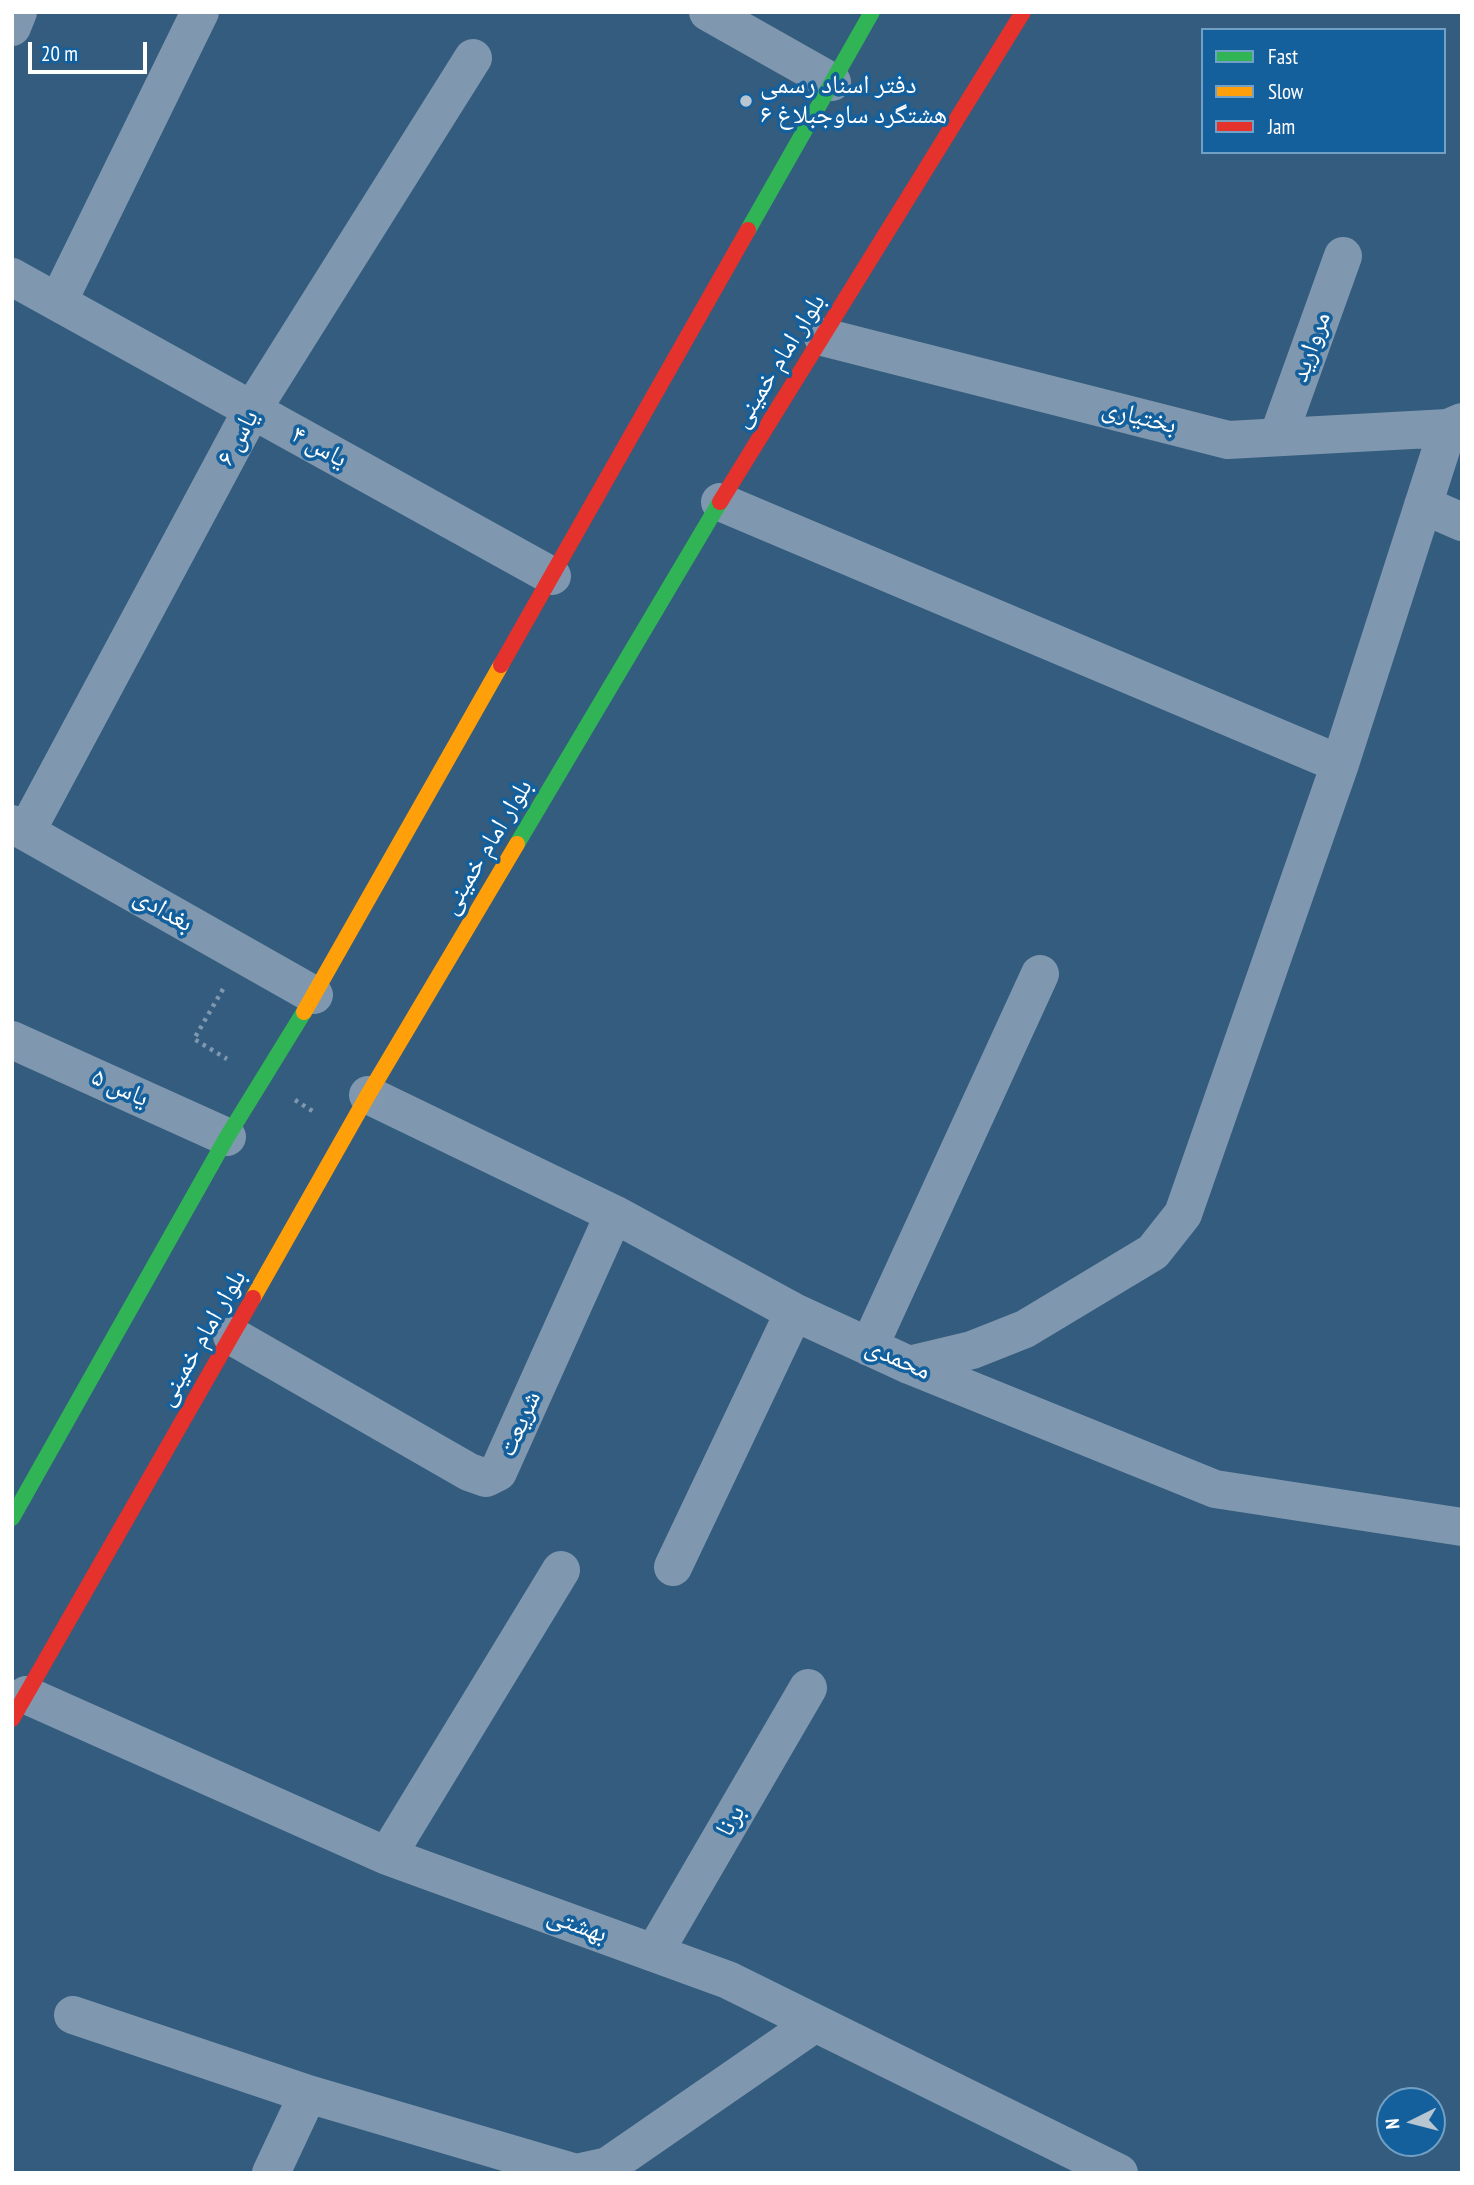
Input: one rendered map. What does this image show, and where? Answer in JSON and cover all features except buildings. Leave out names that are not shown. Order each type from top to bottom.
[{"type":"highway","points":[[12,1518],[227,1137],[314,995],[872,12]]},
{"type":"highway","name":"بلوار امام خمینی","points":[[19,1707],[368,1095],[720,502],[1023,12]]},
{"type":"street","points":[[12,27],[18,12]]},
{"type":"street","points":[[58,302],[200,12]]},
{"type":"street","points":[[708,12],[832,82]]},
{"type":"street","name":"یاس ۶","points":[[19,828],[252,410],[473,58]]},
{"type":"street","name":"مروارید","points":[[1278,437],[1343,256]]},
{"type":"street","name":"یاس ۴","points":[[12,277],[552,576]]},
{"type":"street","name":"بختیاری","points":[[822,337],[1228,440],[1455,425]]},
{"type":"street","points":[[909,1365],[972,1350],[1025,1329],[1153,1252],[1183,1214],[1340,764],[1423,505],[1455,425]]},
{"type":"street","points":[[720,502],[1340,764]]},
{"type":"street","points":[[1423,505],[1462,522]]},
{"type":"street","name":"بغدادی","points":[[19,828],[314,995]]},
{"type":"street","points":[[869,1347],[1040,974]]},
{"type":"street","name":"یاس ۵","points":[[12,1040],[227,1137]]},
{"type":"street","name":"محمدی","points":[[368,1095],[614,1213],[794,1312],[869,1347],[1215,1489],[1462,1527]]},
{"type":"street","name":"شریعت","points":[[232,1336],[469,1472],[486,1478],[498,1472],[614,1213]]},
{"type":"street","points":[[673,1567],[794,1312]]},
{"type":"street","points":[[387,1856],[561,1570]]},
{"type":"street","name":"برنا","points":[[654,1953],[808,1688]]},
{"type":"street","name":"بهشتی","points":[[19,1707],[387,1856],[728,1980],[1119,2173]]},
{"type":"street","points":[[73,2015],[308,2094],[576,2173],[608,2166],[815,2023]]},
{"type":"street","points":[[271,2173],[308,2094]]},
{"type":"path","points":[[194,1039],[227,983]]},
{"type":"traffic: fast","points":[[748,230],[872,12]]},
{"type":"traffic: fast","points":[[517,844],[720,502]]},
{"type":"traffic: fast","points":[[12,1518],[227,1137],[304,1012]]},
{"type":"traffic: slow","points":[[304,1012],[501,665]]},
{"type":"traffic: slow","points":[[253,1298],[368,1095],[517,844]]},
{"type":"traffic: jam","points":[[720,502],[1023,12]]},
{"type":"traffic: jam","points":[[501,665],[748,230]]},
{"type":"traffic: jam","points":[[12,1719],[253,1298]]},
{"type":"place","name":"دفتر اسناد رسمی ۶ هشتگرد ساوجبلاغ","points":[[746,101]]}]
